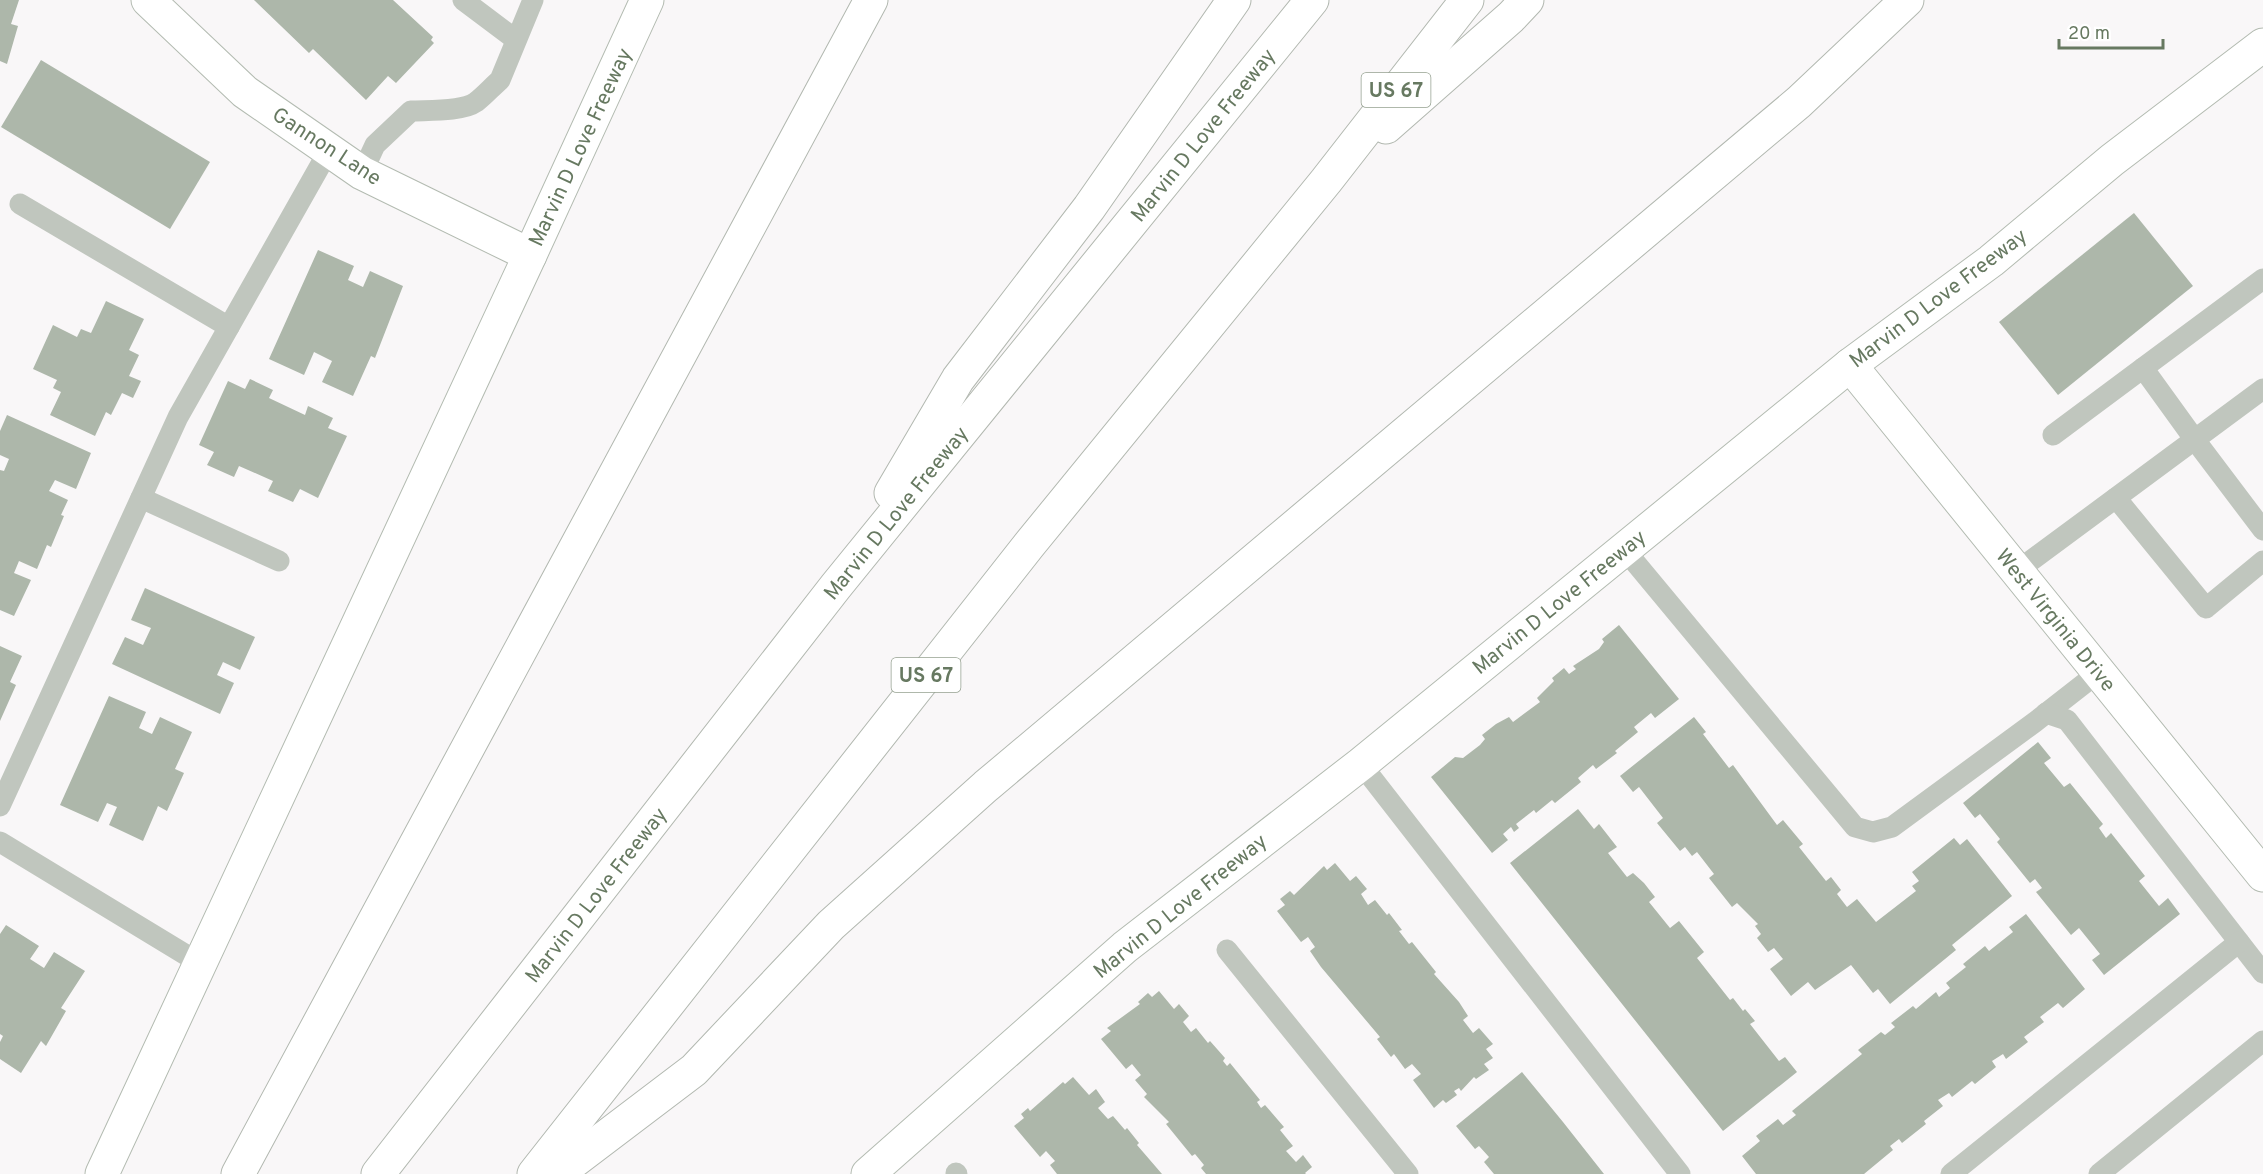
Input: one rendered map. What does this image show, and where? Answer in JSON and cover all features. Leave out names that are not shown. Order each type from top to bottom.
[{"type":"main road","name":"Gannon Lane","points":[[148,0],[245,92],[362,173],[530,255]]},
{"type":"main road","name":"Marvin D Love Freeway","points":[[102,1174],[647,0]]},
{"type":"main road","points":[[238,1174],[871,0]]},
{"type":"main road","points":[[836,586],[958,379],[1089,208],[1234,0]]},
{"type":"main road","name":"Marvin D Love Freeway","points":[[378,1174],[836,586],[1312,0]]},
{"type":"main road","name":"US 67","points":[[534,1174],[1029,545],[1326,181],[1467,0]]},
{"type":"main road","points":[[1326,181],[1511,17],[1527,0]]},
{"type":"main road","points":[[557,1174],[694,1070],[831,925],[986,786],[1798,102],[1907,0]]},
{"type":"main road","name":"Marvin D Love Freeway","points":[[868,1174],[1125,947],[1360,764],[1850,365],[1991,261],[2112,160],[2263,45]]},
{"type":"main road","name":"West Virginia Drive","points":[[1850,365],[2263,875]]},
{"type":"lane","points":[[463,0],[515,39]]},
{"type":"lane","points":[[362,173],[375,145],[411,111],[447,110],[474,104],[500,80],[533,0]]},
{"type":"lane","points":[[0,806],[178,417],[329,150]]},
{"type":"lane","points":[[20,204],[229,327]]},
{"type":"lane","points":[[2053,435],[2263,279]]},
{"type":"lane","points":[[2143,368],[2263,530]]},
{"type":"lane","points":[[2017,572],[2263,389]]},
{"type":"lane","points":[[141,498],[279,561]]},
{"type":"lane","points":[[2116,498],[2206,608],[2263,561]]},
{"type":"lane","points":[[1624,549],[1855,827],[1873,832],[1892,827],[2099,672]]},
{"type":"lane","points":[[2046,713],[2067,720],[2263,973]]},
{"type":"lane","points":[[1360,764],[1680,1174]]},
{"type":"lane","points":[[0,842],[201,964]]},
{"type":"lane","points":[[1951,1174],[2239,942]]},
{"type":"lane","points":[[1227,950],[1408,1174]]},
{"type":"lane","points":[[2099,1174],[2263,1041]]},
{"type":"building","points":[[0,0],[19,0],[11,24],[18,26],[7,64],[0,61]]},
{"type":"building","points":[[254,0],[393,0],[433,37],[431,40],[434,43],[396,83],[388,76],[366,100],[313,49],[309,53]]},
{"type":"building","points":[[41,60],[210,162],[170,229],[1,127]]},
{"type":"building","points":[[2134,213],[2193,286],[2058,395],[1999,322]]},
{"type":"building","points":[[318,250],[354,266],[348,280],[363,287],[370,271],[403,286],[375,358],[371,356],[353,396],[322,382],[332,361],[314,352],[304,375],[269,359]]},
{"type":"building","points":[[106,301],[144,319],[129,350],[139,355],[129,376],[141,381],[133,398],[122,393],[111,415],[106,412],[95,436],[50,415],[61,392],[53,388],[57,380],[33,369],[53,325],[77,337],[81,329],[91,333]]},
{"type":"building","points":[[250,379],[273,390],[269,398],[305,415],[308,406],[333,418],[328,428],[347,436],[318,498],[300,489],[293,502],[268,491],[273,481],[239,466],[234,477],[207,465],[214,452],[199,445],[228,381],[245,389]]},
{"type":"building","points":[[7,415],[91,453],[76,489],[55,480],[49,491],[68,500],[61,515],[64,516],[51,547],[47,545],[37,569],[19,561],[14,573],[31,580],[14,616],[0,610],[0,470],[4,471],[9,459],[0,455],[0,431]]},
{"type":"building","points":[[145,588],[255,637],[240,670],[223,662],[217,675],[234,683],[220,714],[112,664],[125,637],[143,645],[151,628],[131,620]]},
{"type":"building","points":[[1619,625],[1679,699],[1655,718],[1651,713],[1634,727],[1638,732],[1615,751],[1617,753],[1596,769],[1593,765],[1578,778],[1581,782],[1555,803],[1552,800],[1536,813],[1534,810],[1516,824],[1519,828],[1514,832],[1511,827],[1503,834],[1508,840],[1492,853],[1431,777],[1455,757],[1463,758],[1480,745],[1485,739],[1482,735],[1496,724],[1509,717],[1513,722],[1540,702],[1537,698],[1554,681],[1552,678],[1564,668],[1569,674],[1576,669],[1573,666],[1599,649],[1604,642],[1602,639]]},
{"type":"building","points":[[0,646],[22,656],[10,682],[16,685],[0,721]]},
{"type":"building","points":[[109,696],[146,712],[139,728],[152,734],[160,717],[192,732],[175,769],[184,773],[167,811],[158,806],[143,841],[109,825],[117,807],[107,803],[98,822],[60,805]]},
{"type":"building","points":[[1694,717],[1706,732],[1703,734],[1729,768],[1733,765],[1777,825],[1783,820],[1803,844],[1799,847],[1826,881],[1831,877],[1841,890],[1837,894],[1847,907],[1857,899],[1876,922],[1916,891],[1912,886],[1919,881],[1912,872],[1954,838],[1960,845],[1967,839],[2012,896],[1952,945],[1956,950],[1890,1004],[1878,989],[1873,993],[1851,965],[1815,990],[1808,982],[1791,996],[1770,969],[1783,959],[1774,948],[1768,952],[1757,938],[1761,934],[1755,926],[1758,924],[1737,903],[1732,907],[1709,878],[1714,874],[1697,852],[1692,856],[1685,847],[1680,851],[1657,823],[1663,818],[1639,787],[1633,792],[1620,776]]},
{"type":"building","points":[[2038,742],[2051,758],[2044,763],[2064,787],[2070,783],[2103,824],[2099,828],[2106,838],[2111,833],[2145,876],[2139,881],[2159,906],[2168,898],[2180,914],[2104,975],[2092,960],[2100,954],[2079,928],[2071,935],[2036,892],[2042,888],[2035,879],[2030,883],[1997,842],[2000,839],[1980,814],[1975,818],[1963,803]]},
{"type":"building","points":[[1578,809],[1594,829],[1599,824],[1617,847],[1608,853],[1627,877],[1633,873],[1644,883],[1655,897],[1649,902],[1670,928],[1679,921],[1704,952],[1697,958],[1730,1000],[1733,998],[1755,1021],[1750,1024],[1779,1061],[1785,1057],[1797,1072],[1723,1131],[1510,863]]},
{"type":"building","points":[[1335,863],[1350,881],[1356,876],[1367,889],[1361,894],[1368,905],[1375,900],[1387,915],[1389,913],[1409,944],[1412,942],[1436,972],[1434,974],[1459,1002],[1468,1016],[1463,1020],[1473,1033],[1479,1028],[1493,1044],[1486,1049],[1493,1058],[1484,1064],[1489,1070],[1476,1079],[1474,1077],[1461,1091],[1459,1088],[1454,1091],[1457,1095],[1446,1103],[1443,1100],[1434,1108],[1413,1080],[1421,1074],[1412,1064],[1405,1069],[1394,1054],[1391,1057],[1377,1039],[1380,1037],[1321,967],[1310,951],[1315,947],[1308,937],[1301,942],[1277,911],[1285,905],[1280,899],[1290,891],[1294,895],[1324,866],[1327,870]]},
{"type":"building","points":[[2026,914],[2085,989],[2063,1008],[2058,1003],[2040,1017],[2044,1022],[2024,1037],[2028,1042],[2006,1059],[2003,1054],[1992,1061],[1996,1067],[1975,1084],[1972,1081],[1952,1097],[1949,1093],[1938,1100],[1943,1106],[1924,1121],[1926,1124],[1902,1143],[1899,1139],[1890,1146],[1893,1150],[1864,1174],[1756,1174],[1742,1156],[1760,1141],[1756,1136],[1778,1119],[1783,1125],[1796,1115],[1792,1111],[1862,1054],[1858,1050],[1881,1032],[1885,1035],[1895,1027],[1891,1023],[1913,1006],[1916,1009],[1936,992],[1939,997],[1950,988],[1946,983],[1966,967],[1963,964],[1985,946],[1989,951],[2013,932],[2009,927]]},
{"type":"building","points":[[6,925],[39,946],[30,959],[44,968],[54,952],[85,971],[61,1008],[66,1011],[46,1046],[41,1041],[21,1073],[0,1059],[0,1042],[3,1036],[0,1034],[0,934]]},
{"type":"building","points":[[1159,991],[1174,1009],[1179,1004],[1189,1016],[1183,1022],[1191,1032],[1196,1028],[1208,1043],[1210,1041],[1225,1058],[1223,1061],[1227,1066],[1230,1063],[1260,1100],[1257,1102],[1261,1108],[1265,1105],[1284,1127],[1280,1130],[1293,1146],[1286,1151],[1296,1162],[1303,1155],[1312,1167],[1306,1174],[1206,1174],[1201,1168],[1204,1165],[1195,1154],[1192,1156],[1166,1124],[1169,1122],[1144,1097],[1147,1094],[1135,1080],[1141,1075],[1132,1064],[1126,1069],[1101,1039],[1111,1031],[1107,1028],[1140,1004],[1138,1002],[1148,993],[1152,997]]},
{"type":"building","points":[[1522,1072],[1604,1174],[1494,1174],[1484,1162],[1489,1157],[1479,1146],[1475,1149],[1456,1126]]},
{"type":"building","points":[[1073,1077],[1089,1095],[1096,1089],[1105,1102],[1098,1108],[1108,1119],[1113,1116],[1125,1130],[1127,1128],[1139,1143],[1137,1145],[1162,1174],[1057,1174],[1050,1165],[1055,1161],[1046,1151],[1040,1157],[1014,1126],[1024,1118],[1021,1114],[1028,1108],[1030,1111],[1063,1082],[1065,1084]]}]
